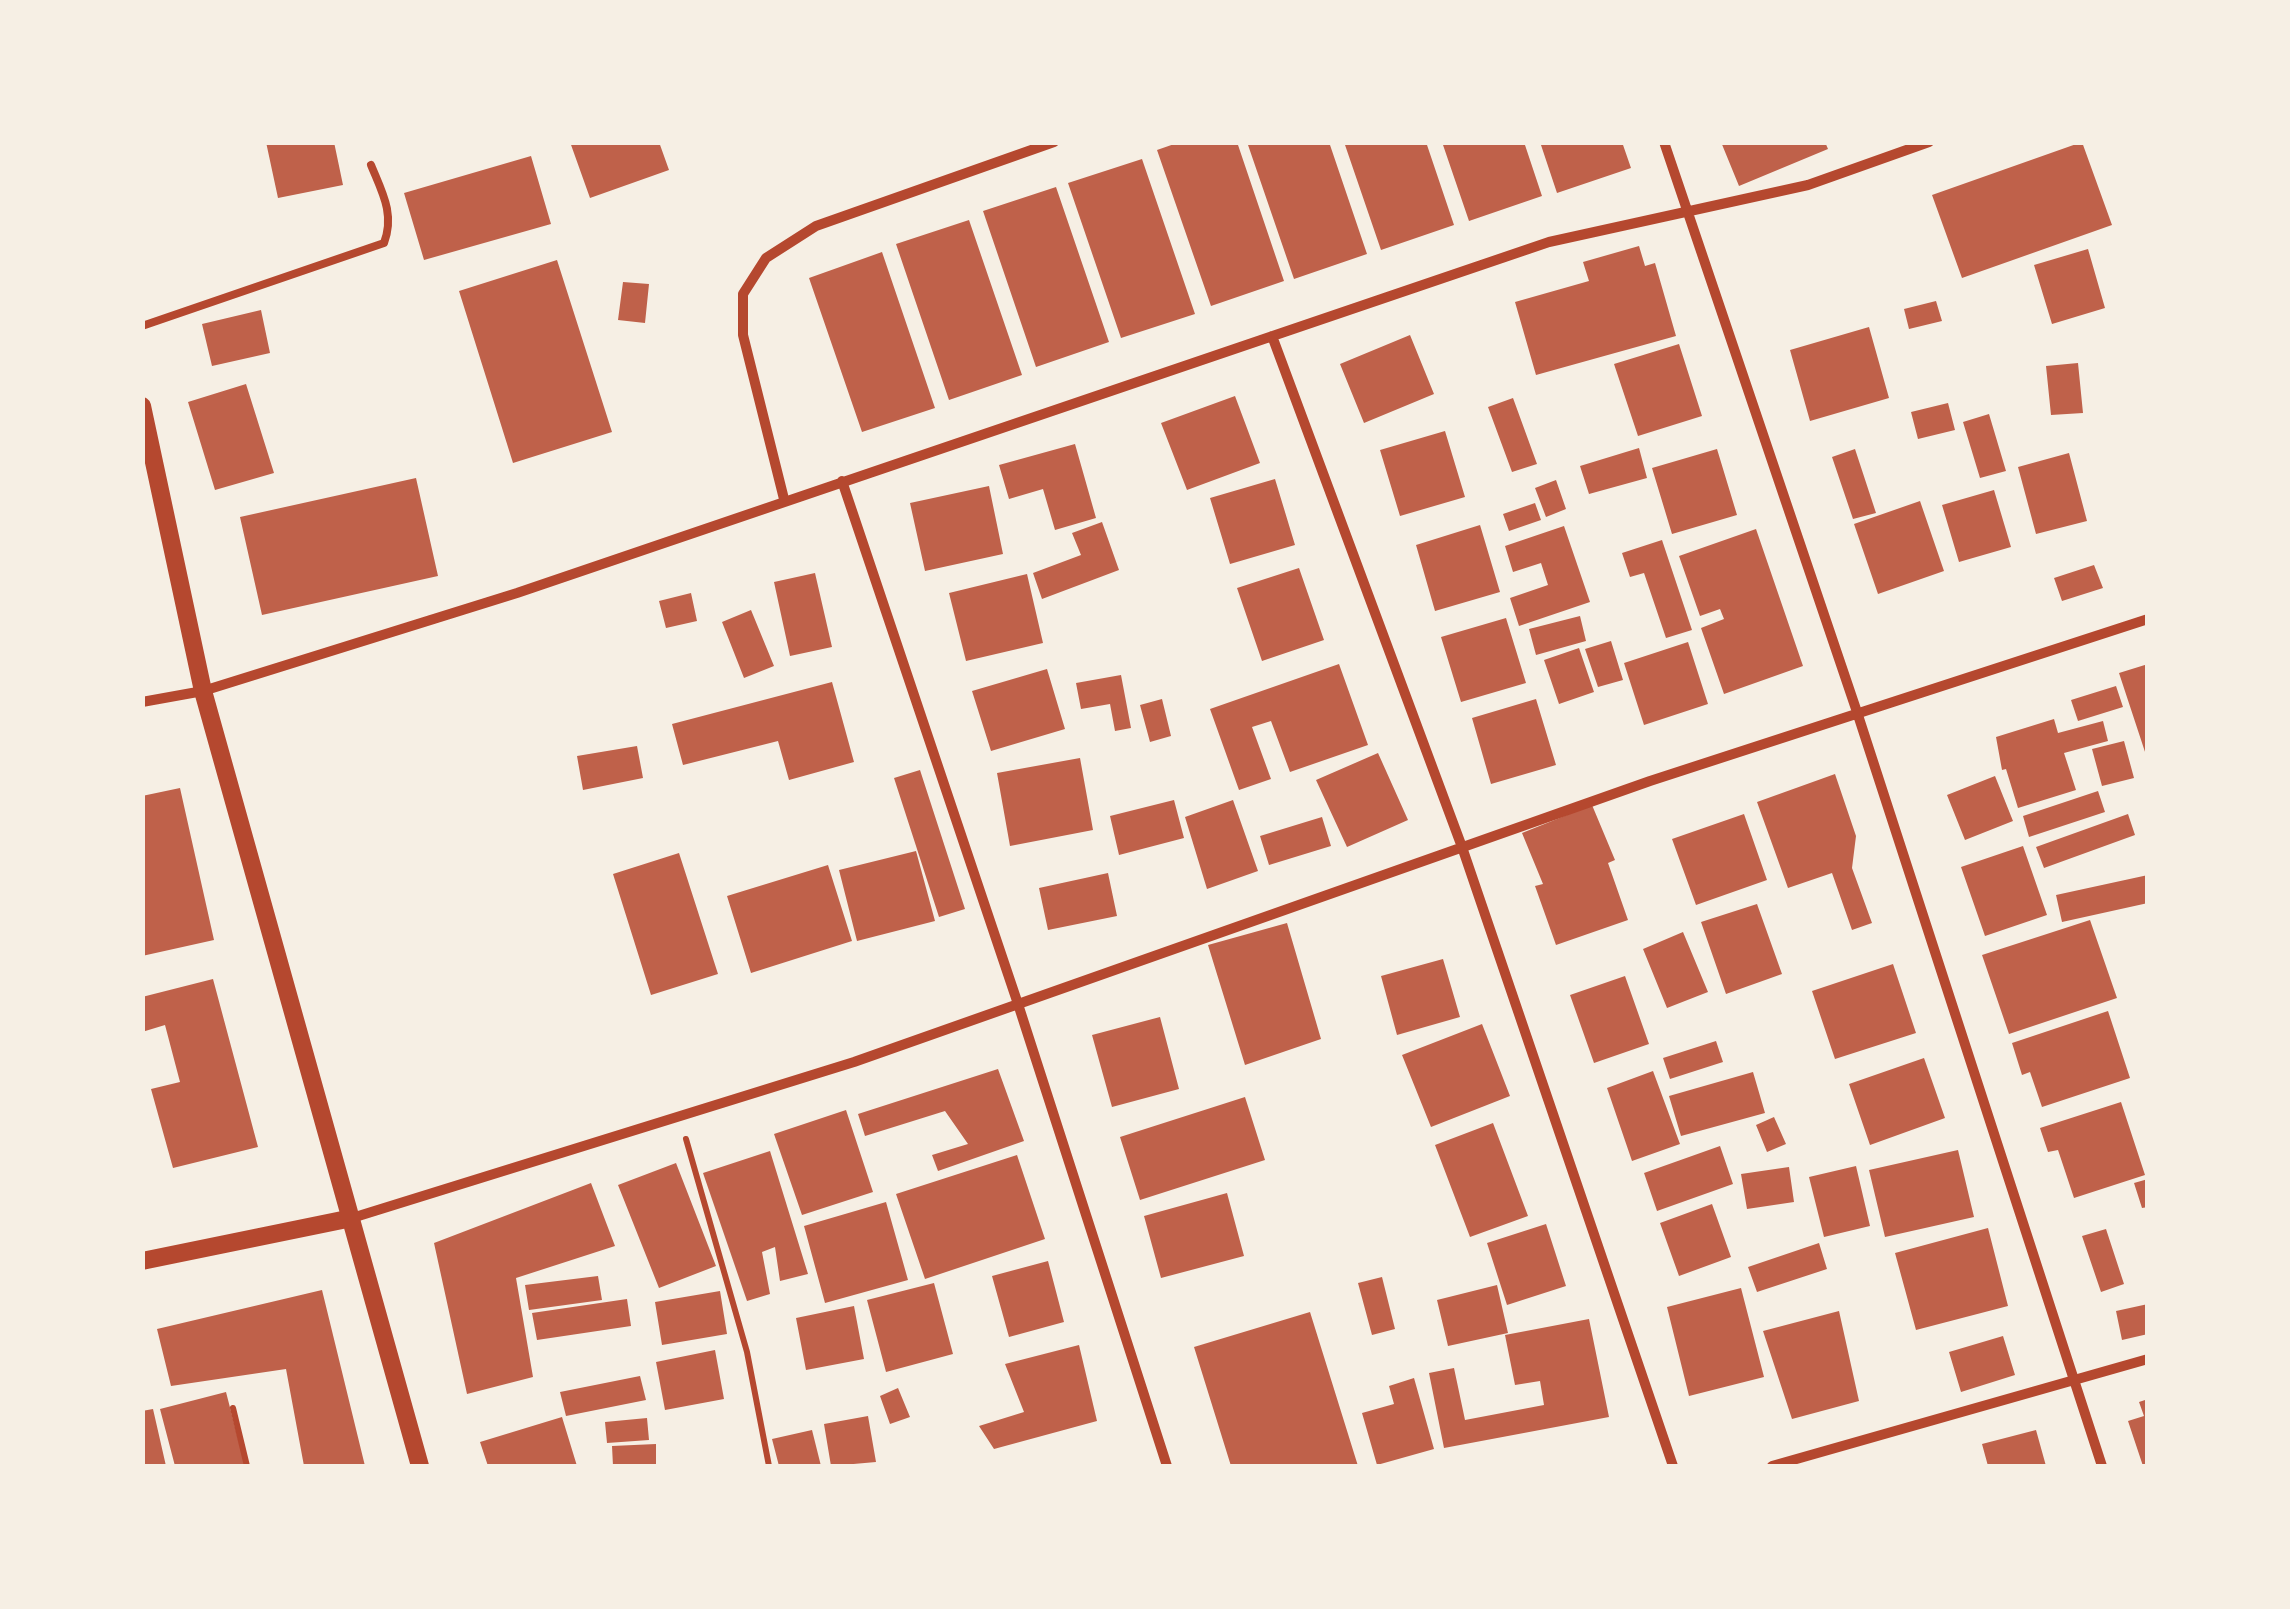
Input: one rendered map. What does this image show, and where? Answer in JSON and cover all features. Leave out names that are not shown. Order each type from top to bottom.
[{"type":"street","points":[[784,498],[742,335],[743,294],[766,258],[816,226],[1054,142]]},
{"type":"street","points":[[1664,142],[1857,712],[2102,1466]]},
{"type":"street","points":[[142,702],[203,691],[518,592],[784,498],[1549,242],[1808,185],[1929,142]]},
{"type":"street","points":[[1272,336],[1462,848],[1673,1466]]},
{"type":"street","points":[[142,406],[203,691],[420,1466]]},
{"type":"street","points":[[842,480],[1018,1004],[1167,1466]]},
{"type":"street","points":[[142,1261],[352,1218],[680,1118],[1857,712],[2148,618]]},
{"type":"street","points":[[1772,1466],[2148,1360]]},
{"type":"lane","points":[[142,326],[384,242],[390,227],[388,208],[371,165]]},
{"type":"path","points":[[680,1118],[747,1352],[769,1466]]},
{"type":"path","points":[[233,1408],[247,1466]]},
{"type":"building","points":[[266,142],[334,142],[343,185],[278,198]]},
{"type":"building","points":[[570,142],[659,142],[669,170],[590,198]]},
{"type":"building","points":[[1180,142],[1237,142],[1284,281],[1211,306],[1157,150]]},
{"type":"building","points":[[1247,142],[1329,142],[1367,254],[1294,279]]},
{"type":"building","points":[[1344,142],[1426,142],[1454,225],[1381,250]]},
{"type":"building","points":[[1442,142],[1524,142],[1542,196],[1469,221]]},
{"type":"building","points":[[1540,142],[1622,142],[1631,168],[1557,193]]},
{"type":"building","points":[[1721,142],[1825,142],[1828,149],[1739,186]]},
{"type":"building","points":[[2082,142],[2112,225],[1962,278],[1932,195]]},
{"type":"building","points":[[531,156],[551,224],[424,260],[404,193]]},
{"type":"building","points":[[1142,159],[1195,314],[1121,338],[1068,183]]},
{"type":"building","points":[[1056,187],[1109,342],[1036,367],[983,211]]},
{"type":"building","points":[[969,220],[1022,375],[949,400],[896,244]]},
{"type":"building","points":[[1639,246],[1645,266],[1655,263],[1676,336],[1536,375],[1515,302],[1589,281],[1583,262]]},
{"type":"building","points":[[2088,249],[2105,308],[2052,324],[2034,265]]},
{"type":"building","points":[[882,252],[935,408],[862,432],[809,278]]},
{"type":"building","points":[[557,260],[612,432],[513,463],[459,291]]},
{"type":"building","points":[[623,282],[649,284],[645,323],[618,320]]},
{"type":"building","points":[[1936,301],[1942,321],[1909,329],[1904,309]]},
{"type":"building","points":[[261,310],[270,353],[212,366],[202,324]]},
{"type":"building","points":[[1869,327],[1889,398],[1810,421],[1790,350]]},
{"type":"building","points":[[1410,335],[1434,394],[1364,423],[1340,364]]},
{"type":"building","points":[[1679,344],[1702,416],[1638,436],[1614,364]]},
{"type":"building","points":[[2078,363],[2083,413],[2051,415],[2046,366]]},
{"type":"building","points":[[246,384],[274,473],[215,490],[188,402]]},
{"type":"building","points":[[1235,396],[1260,463],[1187,490],[1161,423]]},
{"type":"building","points":[[1513,398],[1537,464],[1512,472],[1488,407]]},
{"type":"building","points":[[1948,403],[1955,430],[1918,439],[1911,412]]},
{"type":"building","points":[[1989,414],[2006,471],[1980,478],[1963,422]]},
{"type":"building","points":[[1445,431],[1465,497],[1400,516],[1380,450]]},
{"type":"building","points":[[1075,444],[1096,518],[1055,530],[1043,489],[1009,499],[999,465]]},
{"type":"building","points":[[1639,448],[1647,478],[1589,494],[1580,466]]},
{"type":"building","points":[[1717,449],[1737,515],[1672,534],[1652,468]]},
{"type":"building","points":[[1855,449],[1876,513],[1853,519],[1832,457]]},
{"type":"building","points":[[2069,453],[2087,521],[2036,534],[2018,467]]},
{"type":"building","points":[[416,478],[438,576],[262,615],[240,517]]},
{"type":"building","points":[[1275,479],[1295,545],[1230,564],[1210,498]]},
{"type":"building","points":[[1556,480],[1566,509],[1546,517],[1535,488]]},
{"type":"building","points":[[989,486],[1003,554],[925,571],[910,503]]},
{"type":"building","points":[[1994,490],[2011,547],[1959,562],[1942,505]]},
{"type":"building","points":[[1920,501],[1944,571],[1878,594],[1854,524]]},
{"type":"building","points":[[1535,503],[1541,520],[1509,531],[1503,514]]},
{"type":"building","points":[[1102,522],[1119,570],[1042,599],[1033,573],[1081,555],[1072,533]]},
{"type":"building","points":[[1480,525],[1500,592],[1435,611],[1416,545]]},
{"type":"building","points":[[1564,526],[1590,602],[1519,626],[1510,598],[1548,585],[1541,563],[1513,572],[1505,546]]},
{"type":"building","points":[[1756,529],[1803,666],[1724,694],[1701,628],[1724,619],[1720,609],[1700,616],[1679,556]]},
{"type":"building","points":[[1662,540],[1692,630],[1666,638],[1644,573],[1630,577],[1622,553]]},
{"type":"building","points":[[2094,565],[2103,588],[2062,601],[2054,578]]},
{"type":"building","points":[[1299,568],[1324,640],[1262,661],[1237,588]]},
{"type":"building","points":[[815,573],[832,647],[790,656],[774,582]]},
{"type":"building","points":[[1027,574],[1043,643],[966,661],[949,593]]},
{"type":"building","points":[[691,593],[697,621],[666,628],[659,601]]},
{"type":"building","points":[[751,610],[774,666],[744,678],[722,622]]},
{"type":"building","points":[[1580,616],[1586,641],[1536,655],[1529,629]]},
{"type":"building","points":[[1506,618],[1526,683],[1461,702],[1441,637]]},
{"type":"building","points":[[1611,641],[1623,680],[1598,687],[1585,649]]},
{"type":"building","points":[[1688,642],[1708,704],[1644,725],[1624,663]]},
{"type":"building","points":[[1579,648],[1594,692],[1559,704],[1544,660]]},
{"type":"building","points":[[1339,664],[1368,745],[1290,772],[1271,721],[1252,727],[1271,779],[1239,790],[1210,709]]},
{"type":"building","points":[[2148,664],[2148,758],[2147,758],[2119,673]]},
{"type":"building","points":[[1047,669],[1065,729],[991,751],[972,691]]},
{"type":"building","points":[[1121,675],[1131,728],[1115,731],[1110,704],[1081,709],[1076,683]]},
{"type":"building","points":[[832,682],[854,762],[789,780],[778,741],[683,765],[672,724]]},
{"type":"building","points":[[2116,686],[2123,707],[2078,721],[2071,700]]},
{"type":"building","points":[[1162,699],[1171,736],[1150,742],[1140,705]]},
{"type":"building","points":[[1536,699],[1556,765],[1491,784],[1472,718]]},
{"type":"building","points":[[2054,719],[2058,733],[2103,721],[2108,741],[2064,753],[2076,790],[2018,808],[2006,769],[2002,770],[1996,737]]},
{"type":"building","points":[[2124,741],[2134,778],[2102,786],[2092,749]]},
{"type":"building","points":[[637,746],[643,778],[583,790],[577,756]]},
{"type":"building","points":[[1378,753],[1408,820],[1347,847],[1316,780]]},
{"type":"building","points":[[1080,758],[1093,830],[1010,846],[997,773]]},
{"type":"building","points":[[920,770],[965,909],[939,917],[894,778]]},
{"type":"building","points":[[1835,774],[1856,836],[1852,868],[1872,923],[1852,930],[1832,873],[1788,888],[1757,802]]},
{"type":"building","points":[[1995,776],[2013,821],[1965,840],[1947,795]]},
{"type":"building","points":[[180,788],[214,940],[142,956],[142,796]]},
{"type":"building","points":[[2098,791],[2105,812],[2029,837],[2023,816]]},
{"type":"building","points":[[1174,800],[1184,838],[1119,855],[1110,816]]},
{"type":"building","points":[[1233,800],[1258,871],[1207,889],[1185,817]]},
{"type":"building","points":[[1592,805],[1615,860],[1608,863],[1628,920],[1556,945],[1535,886],[1543,884],[1522,833]]},
{"type":"building","points":[[1744,814],[1767,880],[1696,905],[1672,839]]},
{"type":"building","points":[[2128,814],[2135,835],[2044,868],[2036,847]]},
{"type":"building","points":[[1322,817],[1331,846],[1269,865],[1260,836]]},
{"type":"building","points":[[2023,846],[2047,915],[1985,936],[1961,867]]},
{"type":"building","points":[[916,851],[935,921],[857,941],[839,870]]},
{"type":"building","points":[[679,853],[718,974],[651,995],[613,874]]},
{"type":"building","points":[[828,865],[852,941],[751,973],[727,896]]},
{"type":"building","points":[[1108,873],[1117,916],[1048,930],[1039,888]]},
{"type":"building","points":[[2148,875],[2148,903],[2062,922],[2056,895]]},
{"type":"building","points":[[1757,904],[1782,974],[1726,994],[1701,922]]},
{"type":"building","points":[[2090,920],[2117,998],[2009,1034],[1982,955]]},
{"type":"building","points":[[1287,923],[1321,1039],[1245,1065],[1208,945]]},
{"type":"building","points":[[1683,932],[1708,992],[1667,1008],[1643,949]]},
{"type":"building","points":[[1443,959],[1460,1017],[1397,1035],[1381,976]]},
{"type":"building","points":[[1893,964],[1916,1033],[1835,1059],[1812,991]]},
{"type":"building","points":[[1625,976],[1649,1044],[1594,1063],[1570,995]]},
{"type":"building","points":[[213,979],[258,1147],[173,1168],[151,1089],[180,1082],[165,1025],[142,1032],[142,997]]},
{"type":"building","points":[[2108,1011],[2130,1078],[2042,1107],[2030,1072],[2022,1075],[2012,1043]]},
{"type":"building","points":[[1160,1017],[1179,1089],[1112,1107],[1092,1035]]},
{"type":"building","points":[[1482,1024],[1510,1096],[1431,1127],[1402,1055]]},
{"type":"building","points":[[1716,1041],[1723,1062],[1670,1079],[1663,1058]]},
{"type":"building","points":[[1924,1058],[1945,1118],[1870,1145],[1849,1084]]},
{"type":"building","points":[[998,1069],[1024,1141],[938,1171],[932,1155],[968,1144],[945,1111],[865,1136],[858,1114]]},
{"type":"building","points":[[1653,1071],[1680,1144],[1632,1161],[1607,1088]]},
{"type":"building","points":[[1753,1072],[1765,1113],[1681,1136],[1669,1096]]},
{"type":"building","points":[[1245,1097],[1265,1160],[1140,1200],[1120,1137]]},
{"type":"building","points":[[2121,1102],[2145,1175],[2074,1198],[2058,1150],[2048,1152],[2040,1128]]},
{"type":"building","points":[[846,1110],[873,1192],[802,1215],[774,1134]]},
{"type":"building","points":[[1774,1117],[1786,1144],[1767,1152],[1756,1125]]},
{"type":"building","points":[[1493,1123],[1528,1216],[1470,1237],[1435,1145]]},
{"type":"building","points":[[1720,1146],[1733,1184],[1657,1211],[1644,1173]]},
{"type":"building","points":[[1958,1150],[1974,1217],[1885,1237],[1869,1170]]},
{"type":"building","points":[[770,1151],[808,1274],[780,1281],[775,1247],[762,1252],[770,1294],[747,1301],[703,1173]]},
{"type":"building","points":[[1017,1155],[1045,1239],[925,1279],[896,1194]]},
{"type":"building","points":[[676,1163],[716,1266],[659,1288],[618,1185]]},
{"type":"building","points":[[1856,1166],[1870,1226],[1824,1237],[1809,1177]]},
{"type":"building","points":[[1789,1167],[1794,1202],[1747,1209],[1741,1174]]},
{"type":"building","points":[[2148,1179],[2148,1207],[2142,1208],[2134,1183]]},
{"type":"building","points":[[591,1183],[615,1246],[516,1278],[533,1377],[467,1394],[434,1243]]},
{"type":"building","points":[[1227,1193],[1244,1256],[1161,1278],[1144,1216]]},
{"type":"building","points":[[886,1202],[908,1280],[825,1303],[804,1226]]},
{"type":"building","points":[[1712,1204],[1731,1257],[1679,1276],[1660,1223]]},
{"type":"building","points":[[1546,1224],[1566,1286],[1507,1305],[1487,1243]]},
{"type":"building","points":[[1988,1228],[2008,1306],[1916,1330],[1895,1253]]},
{"type":"building","points":[[2106,1229],[2124,1284],[2101,1292],[2082,1236]]},
{"type":"building","points":[[1819,1243],[1827,1269],[1757,1292],[1748,1267]]},
{"type":"building","points":[[1048,1261],[1064,1322],[1009,1337],[992,1276]]},
{"type":"building","points":[[598,1276],[602,1300],[529,1310],[525,1285]]},
{"type":"building","points":[[1382,1277],[1395,1329],[1372,1335],[1358,1283]]},
{"type":"building","points":[[934,1283],[953,1354],[886,1372],[867,1300]]},
{"type":"building","points":[[1497,1285],[1508,1333],[1448,1346],[1437,1300]]},
{"type":"building","points":[[1741,1288],[1764,1377],[1689,1396],[1667,1307]]},
{"type":"building","points":[[322,1290],[365,1466],[304,1466],[286,1369],[171,1386],[157,1329]]},
{"type":"building","points":[[720,1291],[727,1334],[662,1345],[655,1302]]},
{"type":"building","points":[[627,1299],[631,1326],[537,1340],[532,1313]]},
{"type":"building","points":[[2148,1304],[2148,1334],[2122,1340],[2116,1311]]},
{"type":"building","points":[[854,1306],[864,1359],[806,1370],[796,1318]]},
{"type":"building","points":[[1839,1311],[1859,1401],[1792,1419],[1763,1331]]},
{"type":"building","points":[[1310,1312],[1358,1466],[1231,1466],[1194,1347]]},
{"type":"building","points":[[1589,1319],[1609,1417],[1444,1448],[1429,1373],[1454,1368],[1465,1420],[1544,1405],[1540,1381],[1515,1385],[1505,1335]]},
{"type":"building","points":[[2003,1336],[2015,1375],[1961,1392],[1949,1352]]},
{"type":"building","points":[[1079,1345],[1097,1421],[994,1449],[979,1426],[1024,1412],[1005,1364]]},
{"type":"building","points":[[715,1350],[724,1399],[665,1410],[656,1362]]},
{"type":"building","points":[[640,1376],[646,1400],[566,1416],[560,1392]]},
{"type":"building","points":[[1414,1378],[1434,1449],[1377,1465],[1362,1413],[1394,1404],[1389,1386]]},
{"type":"building","points":[[898,1388],[910,1417],[890,1424],[880,1396]]},
{"type":"building","points":[[226,1392],[245,1466],[175,1466],[160,1409]]},
{"type":"building","points":[[2148,1399],[2148,1466],[2143,1466],[2128,1421],[2144,1416],[2139,1402]]},
{"type":"building","points":[[153,1409],[166,1466],[142,1466],[142,1411]]},
{"type":"building","points":[[868,1416],[876,1462],[831,1466],[824,1424]]},
{"type":"building","points":[[562,1417],[577,1466],[488,1466],[480,1442]]},
{"type":"building","points":[[647,1418],[649,1440],[607,1443],[605,1422]]},
{"type":"building","points":[[812,1430],[821,1466],[779,1466],[772,1439]]},
{"type":"building","points":[[2036,1430],[2046,1466],[1988,1466],[1982,1444]]},
{"type":"building","points":[[656,1444],[656,1466],[613,1466],[612,1446]]}]
